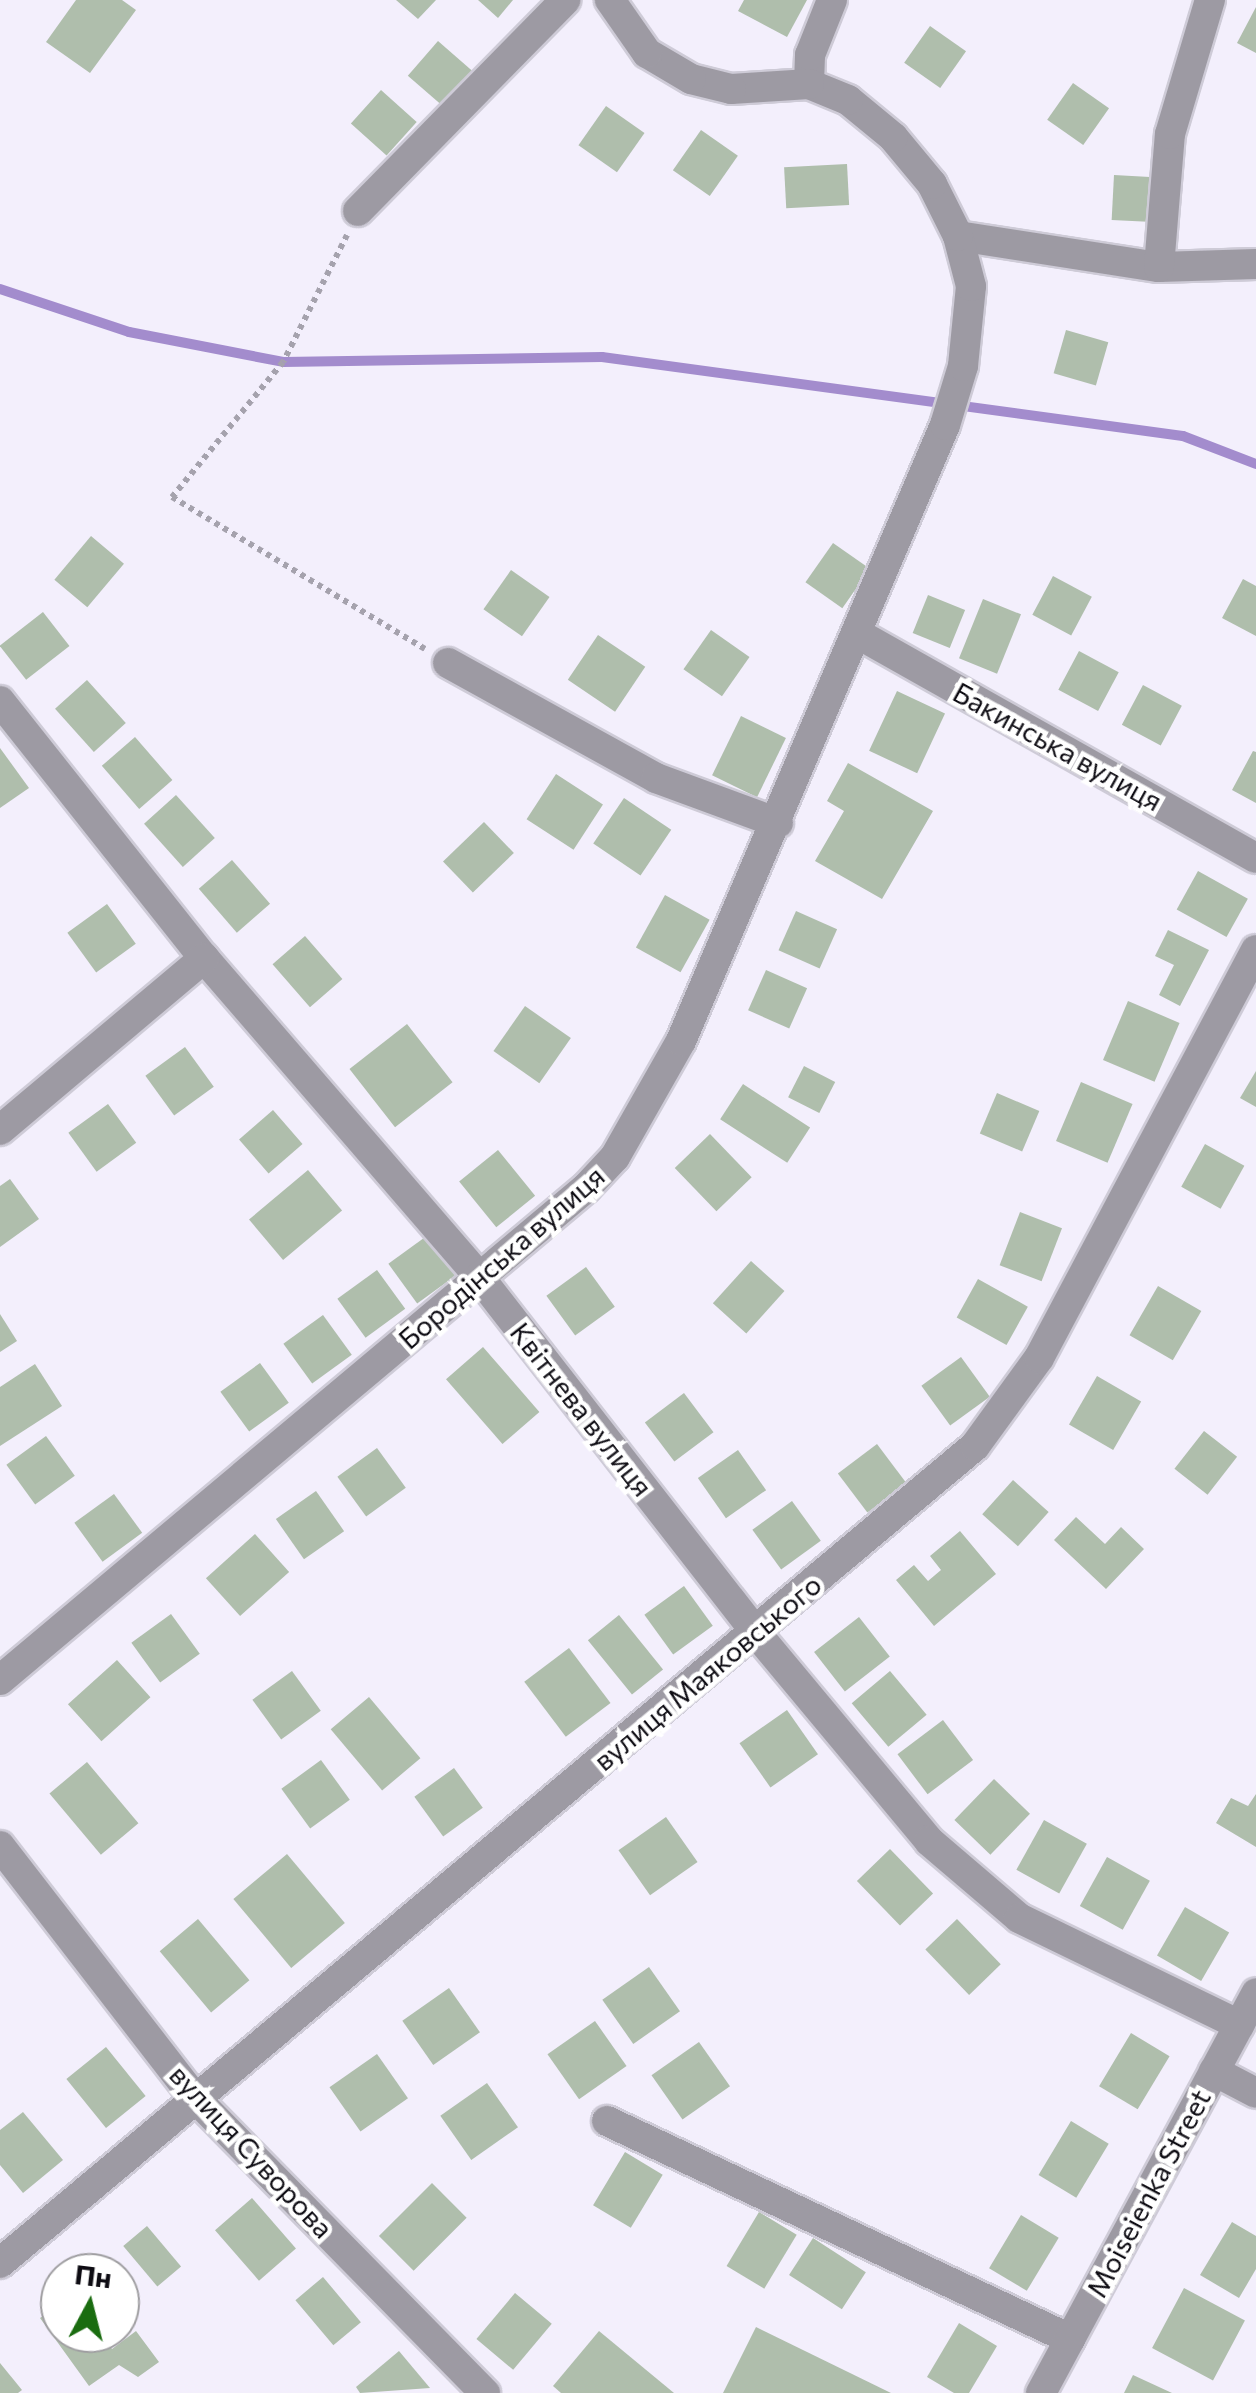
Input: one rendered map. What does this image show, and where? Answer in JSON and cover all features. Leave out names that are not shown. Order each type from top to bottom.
[{"type":"street","points":[[358,211],[565,0]]},
{"type":"street","points":[[610,0],[647,54],[691,79],[731,89],[809,84],[810,55],[832,0]]},
{"type":"street","points":[[1159,266],[1170,134],[1210,0]]},
{"type":"street","name":"Бородінська вулиця","points":[[0,1680],[480,1278],[615,1156],[681,1041],[860,635],[944,425],[963,366],[971,286],[958,236],[932,184],[892,137],[848,100],[809,84]]},
{"type":"street","points":[[958,236],[1159,266],[1256,264]]},
{"type":"street","name":"Бакинська вулиця","points":[[860,635],[1256,858]]},
{"type":"street","points":[[448,663],[656,778],[778,823]]},
{"type":"street","name":"Квітнева вулиця","points":[[0,701],[204,958],[480,1278],[756,1633],[970,1882],[1019,1918],[1238,2025]]},
{"type":"street","name":"вулиця Маяковського","points":[[0,2263],[756,1633],[974,1446],[1010,1401],[1256,950]]},
{"type":"street","points":[[0,1130],[204,958]]},
{"type":"street","name":"вулиця Суворова","points":[[0,1846],[195,2098],[486,2393]]},
{"type":"street","name":"Moiseienka Street","points":[[1041,2393],[1256,1993]]},
{"type":"street","points":[[1214,2071],[1256,2093]]},
{"type":"street","points":[[607,2121],[1070,2339]]},
{"type":"path","points":[[358,211],[283,362],[172,497],[448,663]]},
{"type":"building","points":[[76,0],[122,0],[136,10],[90,73],[46,42]]},
{"type":"building","points":[[396,0],[436,0],[418,19]]},
{"type":"building","points":[[478,0],[513,0],[498,18]]},
{"type":"building","points":[[744,0],[807,0],[787,37],[738,11]]},
{"type":"building","points":[[1256,7],[1256,53],[1237,43]]},
{"type":"building","points":[[930,26],[966,51],[940,88],[904,63]]},
{"type":"building","points":[[438,41],[475,73],[445,108],[408,76]]},
{"type":"building","points":[[1073,83],[1109,108],[1083,145],[1047,120]]},
{"type":"building","points":[[381,90],[417,122],[387,156],[351,123]]},
{"type":"building","points":[[606,106],[645,133],[617,172],[578,145]]},
{"type":"building","points":[[701,130],[738,156],[710,196],[673,170]]},
{"type":"building","points":[[847,164],[849,205],[786,208],[784,167]]},
{"type":"building","points":[[1114,175],[1150,177],[1148,222],[1112,220]]},
{"type":"building","points":[[1066,330],[1108,342],[1096,385],[1054,373]]},
{"type":"building","points":[[91,536],[124,564],[87,607],[54,580]]},
{"type":"building","points":[[833,543],[870,569],[842,608],[805,582]]},
{"type":"building","points":[[511,570],[550,597],[522,636],[483,609]]},
{"type":"building","points":[[1053,576],[1092,597],[1071,636],[1032,615]]},
{"type":"building","points":[[1243,579],[1256,586],[1256,636],[1222,618]]},
{"type":"building","points":[[928,595],[965,610],[950,648],[913,633]]},
{"type":"building","points":[[983,599],[1021,614],[997,674],[959,658]]},
{"type":"building","points":[[43,612],[69,646],[26,680],[0,646]]},
{"type":"building","points":[[711,630],[750,657],[722,696],[683,669]]},
{"type":"building","points":[[598,635],[645,667],[615,712],[568,680]]},
{"type":"building","points":[[1079,651],[1119,672],[1098,711],[1058,690]]},
{"type":"building","points":[[87,680],[126,723],[94,752],[55,709]]},
{"type":"building","points":[[1143,685],[1182,706],[1161,745],[1122,725]]},
{"type":"building","points":[[897,691],[945,713],[917,773],[869,751]]},
{"type":"building","points":[[741,716],[786,738],[757,797],[712,775]]},
{"type":"building","points":[[135,737],[172,780],[139,809],[102,766]]},
{"type":"building","points":[[0,748],[29,788],[0,808]]},
{"type":"building","points":[[1253,751],[1256,752],[1256,803],[1232,790]]},
{"type":"building","points":[[848,763],[933,811],[882,899],[815,861],[844,811],[827,801]]},
{"type":"building","points":[[556,774],[603,804],[574,850],[527,819]]},
{"type":"building","points":[[176,795],[215,838],[183,867],[144,824]]},
{"type":"building","points":[[624,798],[671,830],[640,875],[593,844]]},
{"type":"building","points":[[484,822],[514,853],[473,893],[443,862]]},
{"type":"building","points":[[232,860],[270,904],[237,933],[199,889]]},
{"type":"building","points":[[1198,871],[1248,899],[1227,937],[1177,909]]},
{"type":"building","points":[[665,895],[710,920],[681,972],[636,947]]},
{"type":"building","points":[[107,904],[136,944],[96,972],[67,933]]},
{"type":"building","points":[[796,911],[837,929],[820,969],[779,950]]},
{"type":"building","points":[[1168,930],[1209,950],[1180,1006],[1159,995],[1174,965],[1155,956]]},
{"type":"building","points":[[305,936],[342,979],[310,1007],[273,964]]},
{"type":"building","points":[[766,970],[807,988],[789,1028],[748,1010]]},
{"type":"building","points":[[1128,1001],[1180,1023],[1155,1082],[1103,1060]]},
{"type":"building","points":[[525,1006],[571,1038],[539,1083],[493,1051]]},
{"type":"building","points":[[407,1024],[453,1082],[395,1127],[349,1069]]},
{"type":"building","points":[[185,1047],[214,1087],[174,1115],[145,1076]]},
{"type":"building","points":[[804,1066],[835,1082],[819,1113],[788,1097]]},
{"type":"building","points":[[1256,1071],[1256,1107],[1240,1098]]},
{"type":"building","points":[[1081,1082],[1133,1104],[1108,1163],[1056,1141]]},
{"type":"building","points":[[743,1084],[810,1128],[787,1163],[720,1119]]},
{"type":"building","points":[[997,1093],[1039,1111],[1022,1151],[980,1134]]},
{"type":"building","points":[[108,1104],[136,1143],[97,1172],[68,1133]]},
{"type":"building","points":[[273,1110],[303,1144],[269,1173],[239,1140]]},
{"type":"building","points":[[710,1134],[752,1177],[716,1211],[675,1168]]},
{"type":"building","points":[[1205,1144],[1244,1166],[1221,1209],[1181,1187]]},
{"type":"building","points":[[498,1150],[535,1196],[496,1227],[459,1181]]},
{"type":"building","points":[[308,1170],[342,1211],[283,1260],[249,1219]]},
{"type":"building","points":[[10,1179],[39,1219],[0,1247],[0,1186]]},
{"type":"building","points":[[1020,1212],[1062,1228],[1042,1281],[1000,1265]]},
{"type":"building","points":[[428,1235],[457,1275],[417,1303],[388,1264]]},
{"type":"building","points":[[751,1261],[784,1291],[746,1333],[713,1303]]},
{"type":"building","points":[[586,1267],[615,1307],[575,1335],[546,1296]]},
{"type":"building","points":[[377,1270],[405,1309],[366,1338],[337,1299]]},
{"type":"building","points":[[978,1279],[1028,1307],[1007,1345],[957,1317]]},
{"type":"building","points":[[1158,1286],[1201,1311],[1173,1360],[1130,1335]]},
{"type":"building","points":[[0,1314],[17,1341],[0,1352]]},
{"type":"building","points":[[323,1315],[352,1355],[312,1383],[283,1344]]},
{"type":"building","points":[[483,1347],[539,1412],[502,1444],[446,1379]]},
{"type":"building","points":[[961,1357],[990,1397],[950,1425],[921,1386]]},
{"type":"building","points":[[260,1363],[289,1403],[249,1431],[220,1392]]},
{"type":"building","points":[[35,1364],[62,1406],[0,1446],[0,1387]]},
{"type":"building","points":[[1097,1376],[1141,1402],[1113,1450],[1069,1424]]},
{"type":"building","points":[[684,1393],[713,1432],[674,1462],[645,1422]]},
{"type":"building","points":[[1204,1431],[1237,1457],[1208,1495],[1174,1469]]},
{"type":"building","points":[[46,1436],[75,1476],[35,1504],[6,1465]]},
{"type":"building","points":[[877,1444],[906,1483],[867,1513],[838,1473]]},
{"type":"building","points":[[377,1448],[406,1488],[366,1516],[337,1477]]},
{"type":"building","points":[[738,1450],[766,1490],[726,1518],[698,1478]]},
{"type":"building","points":[[1013,1480],[1049,1512],[1018,1546],[982,1514]]},
{"type":"building","points":[[316,1491],[344,1531],[304,1559],[276,1519]]},
{"type":"building","points":[[114,1494],[142,1533],[103,1562],[74,1523]]},
{"type":"building","points":[[792,1501],[821,1541],[781,1569],[752,1530]]},
{"type":"building","points":[[1076,1517],[1105,1544],[1121,1527],[1144,1549],[1106,1589],[1054,1540]]},
{"type":"building","points":[[960,1531],[996,1574],[934,1626],[896,1580],[914,1565],[928,1581],[941,1570],[930,1556]]},
{"type":"building","points":[[255,1534],[289,1572],[240,1616],[206,1578]]},
{"type":"building","points":[[684,1586],[713,1626],[673,1654],[644,1615]]},
{"type":"building","points":[[171,1614],[200,1654],[160,1682],[131,1643]]},
{"type":"building","points":[[619,1615],[663,1669],[632,1695],[588,1640]]},
{"type":"building","points":[[859,1617],[890,1656],[845,1691],[814,1652]]},
{"type":"building","points":[[569,1648],[611,1703],[566,1737],[524,1682]]},
{"type":"building","points":[[117,1660],[150,1697],[101,1741],[68,1704]]},
{"type":"building","points":[[292,1671],[321,1711],[281,1739],[252,1700]]},
{"type":"building","points":[[890,1671],[927,1715],[888,1747],[852,1703]]},
{"type":"building","points":[[369,1697],[420,1758],[382,1790],[331,1729]]},
{"type":"building","points":[[787,1710],[818,1754],[770,1788],[739,1743]]},
{"type":"building","points":[[943,1720],[973,1760],[928,1794],[897,1754]]},
{"type":"building","points":[[321,1760],[350,1800],[310,1828],[281,1789]]},
{"type":"building","points":[[87,1762],[138,1823],[101,1855],[49,1793]]},
{"type":"building","points":[[454,1768],[483,1808],[443,1836],[414,1797]]},
{"type":"building","points":[[994,1779],[1030,1814],[990,1855],[954,1820]]},
{"type":"building","points":[[1256,1794],[1256,1847],[1216,1823],[1231,1798],[1248,1806]]},
{"type":"building","points":[[666,1817],[698,1862],[650,1895],[618,1850]]},
{"type":"building","points":[[1044,1820],[1087,1844],[1059,1894],[1016,1870]]},
{"type":"building","points":[[890,1849],[933,1894],[900,1926],[857,1881]]},
{"type":"building","points":[[287,1854],[345,1923],[291,1968],[233,1899]]},
{"type":"building","points":[[1107,1857],[1150,1881],[1123,1930],[1080,1906]]},
{"type":"building","points":[[1185,1907],[1229,1932],[1201,1981],[1157,1955]]},
{"type":"building","points":[[198,1919],[249,1980],[211,2012],[160,1951]]},
{"type":"building","points":[[957,1919],[1001,1964],[969,1995],[925,1950]]},
{"type":"building","points":[[649,1967],[680,2011],[633,2044],[602,2000]]},
{"type":"building","points":[[449,1988],[480,2032],[433,2065],[402,2021]]},
{"type":"building","points":[[595,2021],[627,2066],[579,2099],[547,2054]]},
{"type":"building","points":[[1131,2033],[1170,2056],[1138,2109],[1099,2086]]},
{"type":"building","points":[[699,2042],[730,2086],[682,2120],[651,2075]]},
{"type":"building","points":[[106,2047],[146,2096],[106,2128],[66,2079]]},
{"type":"building","points":[[377,2054],[408,2098],[360,2132],[329,2087]]},
{"type":"building","points":[[487,2083],[518,2127],[471,2160],[440,2116]]},
{"type":"building","points":[[23,2112],[63,2160],[23,2193],[0,2165],[0,2130]]},
{"type":"building","points":[[1071,2121],[1109,2144],[1076,2198],[1039,2175]]},
{"type":"building","points":[[625,2152],[663,2175],[631,2228],[593,2205]]},
{"type":"building","points":[[432,2183],[467,2218],[414,2271],[379,2236]]},
{"type":"building","points":[[252,2198],[296,2249],[259,2281],[215,2230]]},
{"type":"building","points":[[759,2212],[797,2235],[764,2289],[727,2266]]},
{"type":"building","points":[[1021,2215],[1059,2238],[1027,2291],[989,2268]]},
{"type":"building","points":[[1232,2222],[1256,2236],[1256,2269],[1239,2298],[1200,2275]]},
{"type":"building","points":[[147,2226],[181,2267],[157,2287],[140,2266],[140,2253],[129,2253],[123,2246]]},
{"type":"building","points":[[813,2238],[866,2272],[842,2309],[789,2275]]},
{"type":"building","points":[[323,2277],[361,2322],[333,2345],[295,2300]]},
{"type":"building","points":[[1184,2288],[1245,2320],[1213,2380],[1152,2348]]},
{"type":"building","points":[[515,2293],[552,2324],[513,2370],[476,2339]]},
{"type":"building","points":[[959,2323],[997,2346],[969,2393],[954,2393],[927,2377]]},
{"type":"building","points":[[756,2327],[891,2393],[723,2393]]},
{"type":"building","points":[[599,2331],[674,2393],[561,2393],[553,2386]]},
{"type":"building","points":[[140,2336],[159,2362],[138,2377],[119,2365],[89,2386],[65,2353],[140,2353]]},
{"type":"building","points":[[399,2351],[430,2388],[360,2393],[356,2387]]},
{"type":"building","points":[[0,2363],[22,2390],[18,2393],[0,2393]]},
{"type":"building","points":[[1133,2375],[1172,2393],[1124,2393]]},
{"type":"waterway","points":[[0,289],[129,332],[283,362],[602,357],[1183,436],[1256,464]]}]
